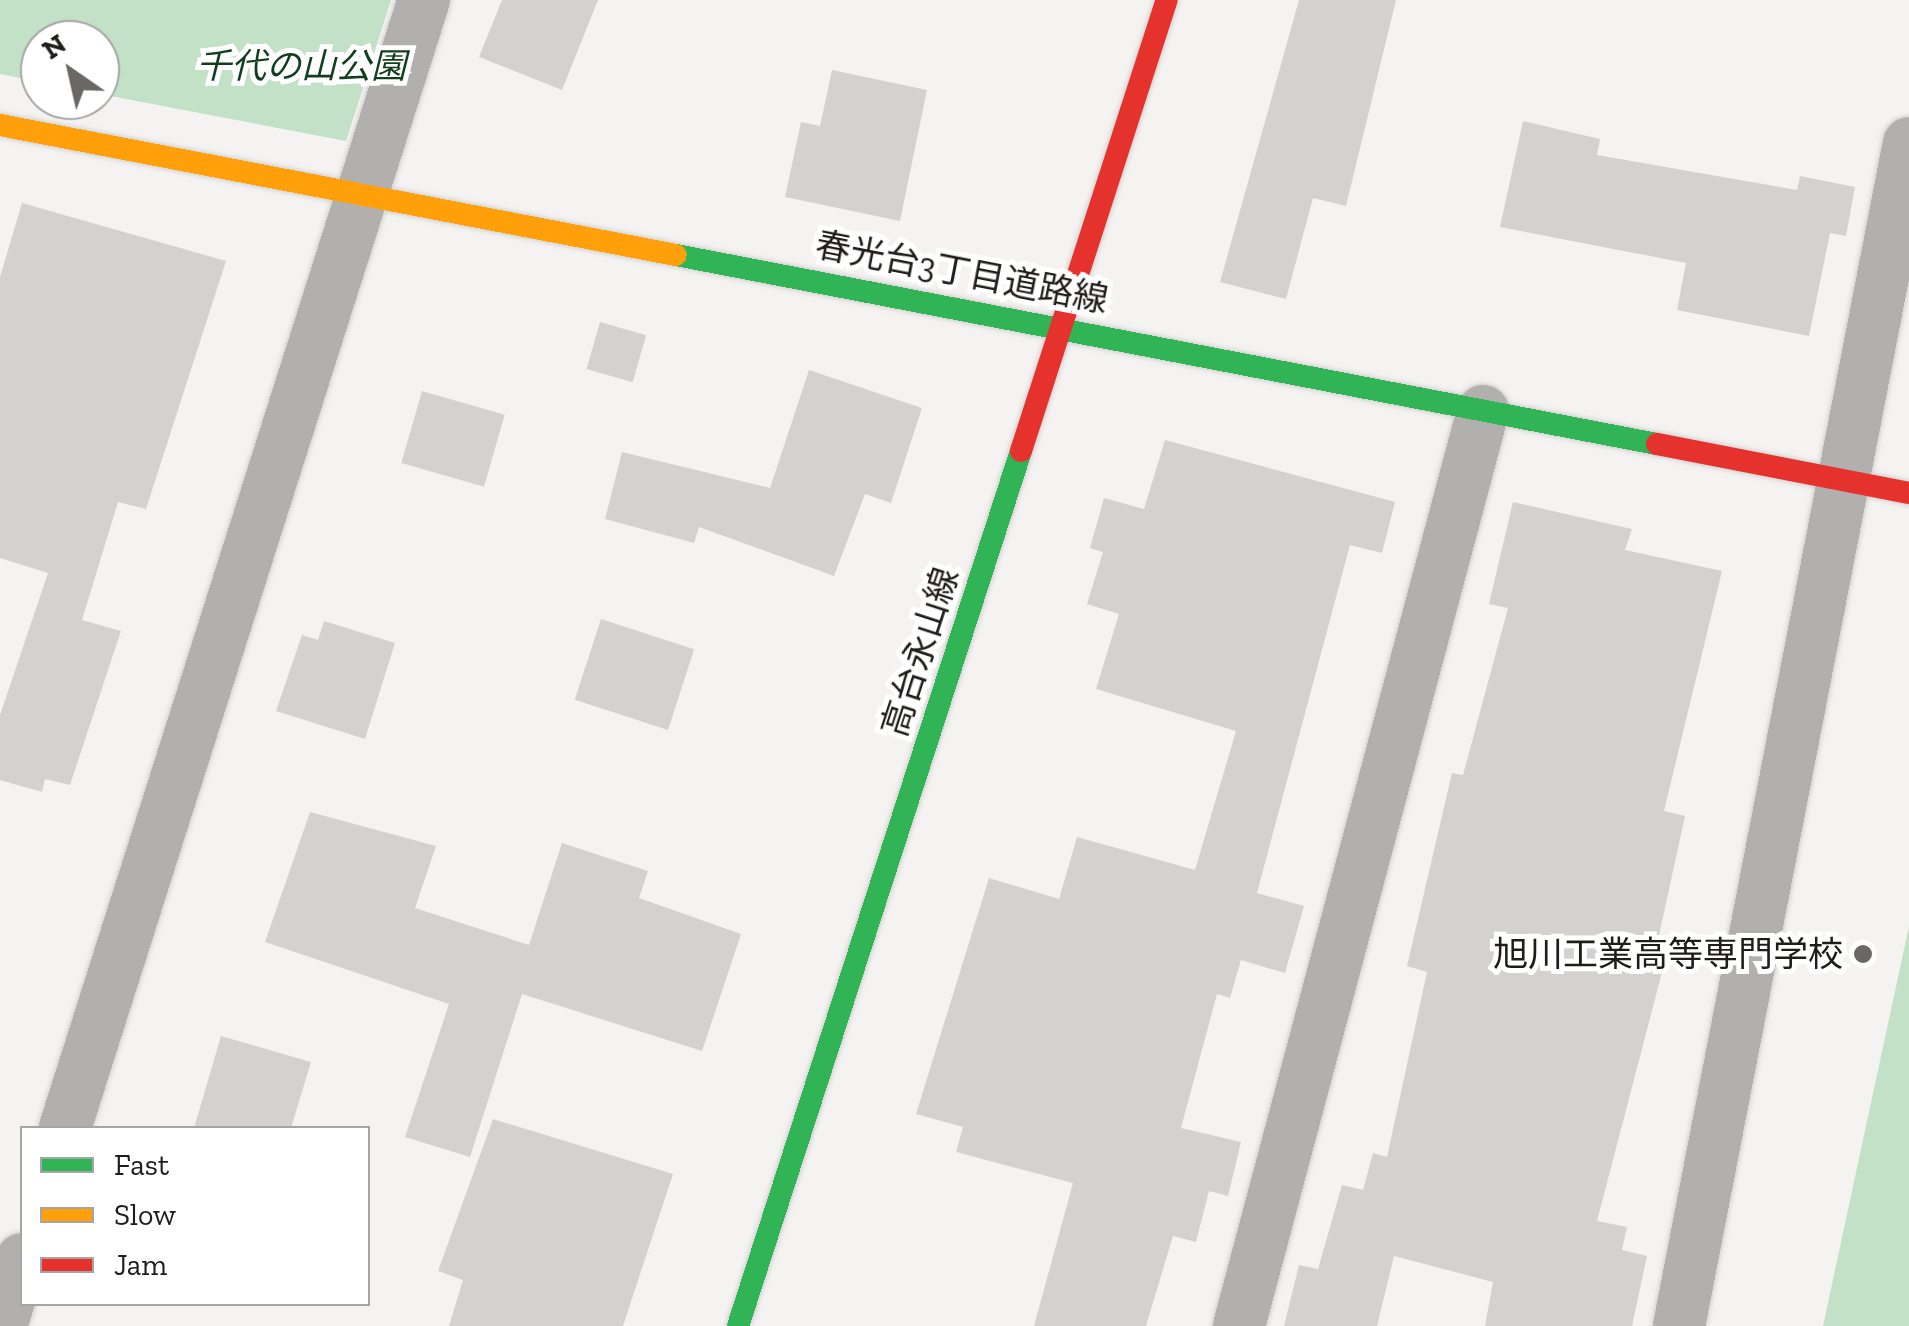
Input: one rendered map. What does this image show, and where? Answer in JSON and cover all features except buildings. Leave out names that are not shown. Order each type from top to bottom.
[{"type":"street","points":[[65,1126],[424,0]]},
{"type":"street","name":"高台永山線","points":[[738,1326],[1168,0]]},
{"type":"street","name":"春光台3丁目道路線","points":[[0,125],[1062,326],[1909,493]]},
{"type":"street","points":[[1679,1326],[1846,483],[1909,143]]},
{"type":"street","points":[[1239,1326],[1482,410]]},
{"type":"street","points":[[1,1326],[20,1266]]},
{"type":"green space","name":"千代の山公園","points":[[0,0],[391,0],[346,141],[120,98],[120,20],[20,20],[20,78],[0,74]]},
{"type":"green space","points":[[1909,926],[1909,1326],[1823,1326]]},
{"type":"traffic: fast","points":[[676,255],[1657,444]]},
{"type":"traffic: fast","points":[[738,1326],[1021,451]]},
{"type":"traffic: slow","points":[[0,125],[676,255]]},
{"type":"traffic: jam","points":[[1021,451],[1167,0]]},
{"type":"traffic: jam","points":[[1657,444],[1909,493]]},
{"type":"place","name":"旭川工業高等専門学校","points":[[1863,954]]}]
